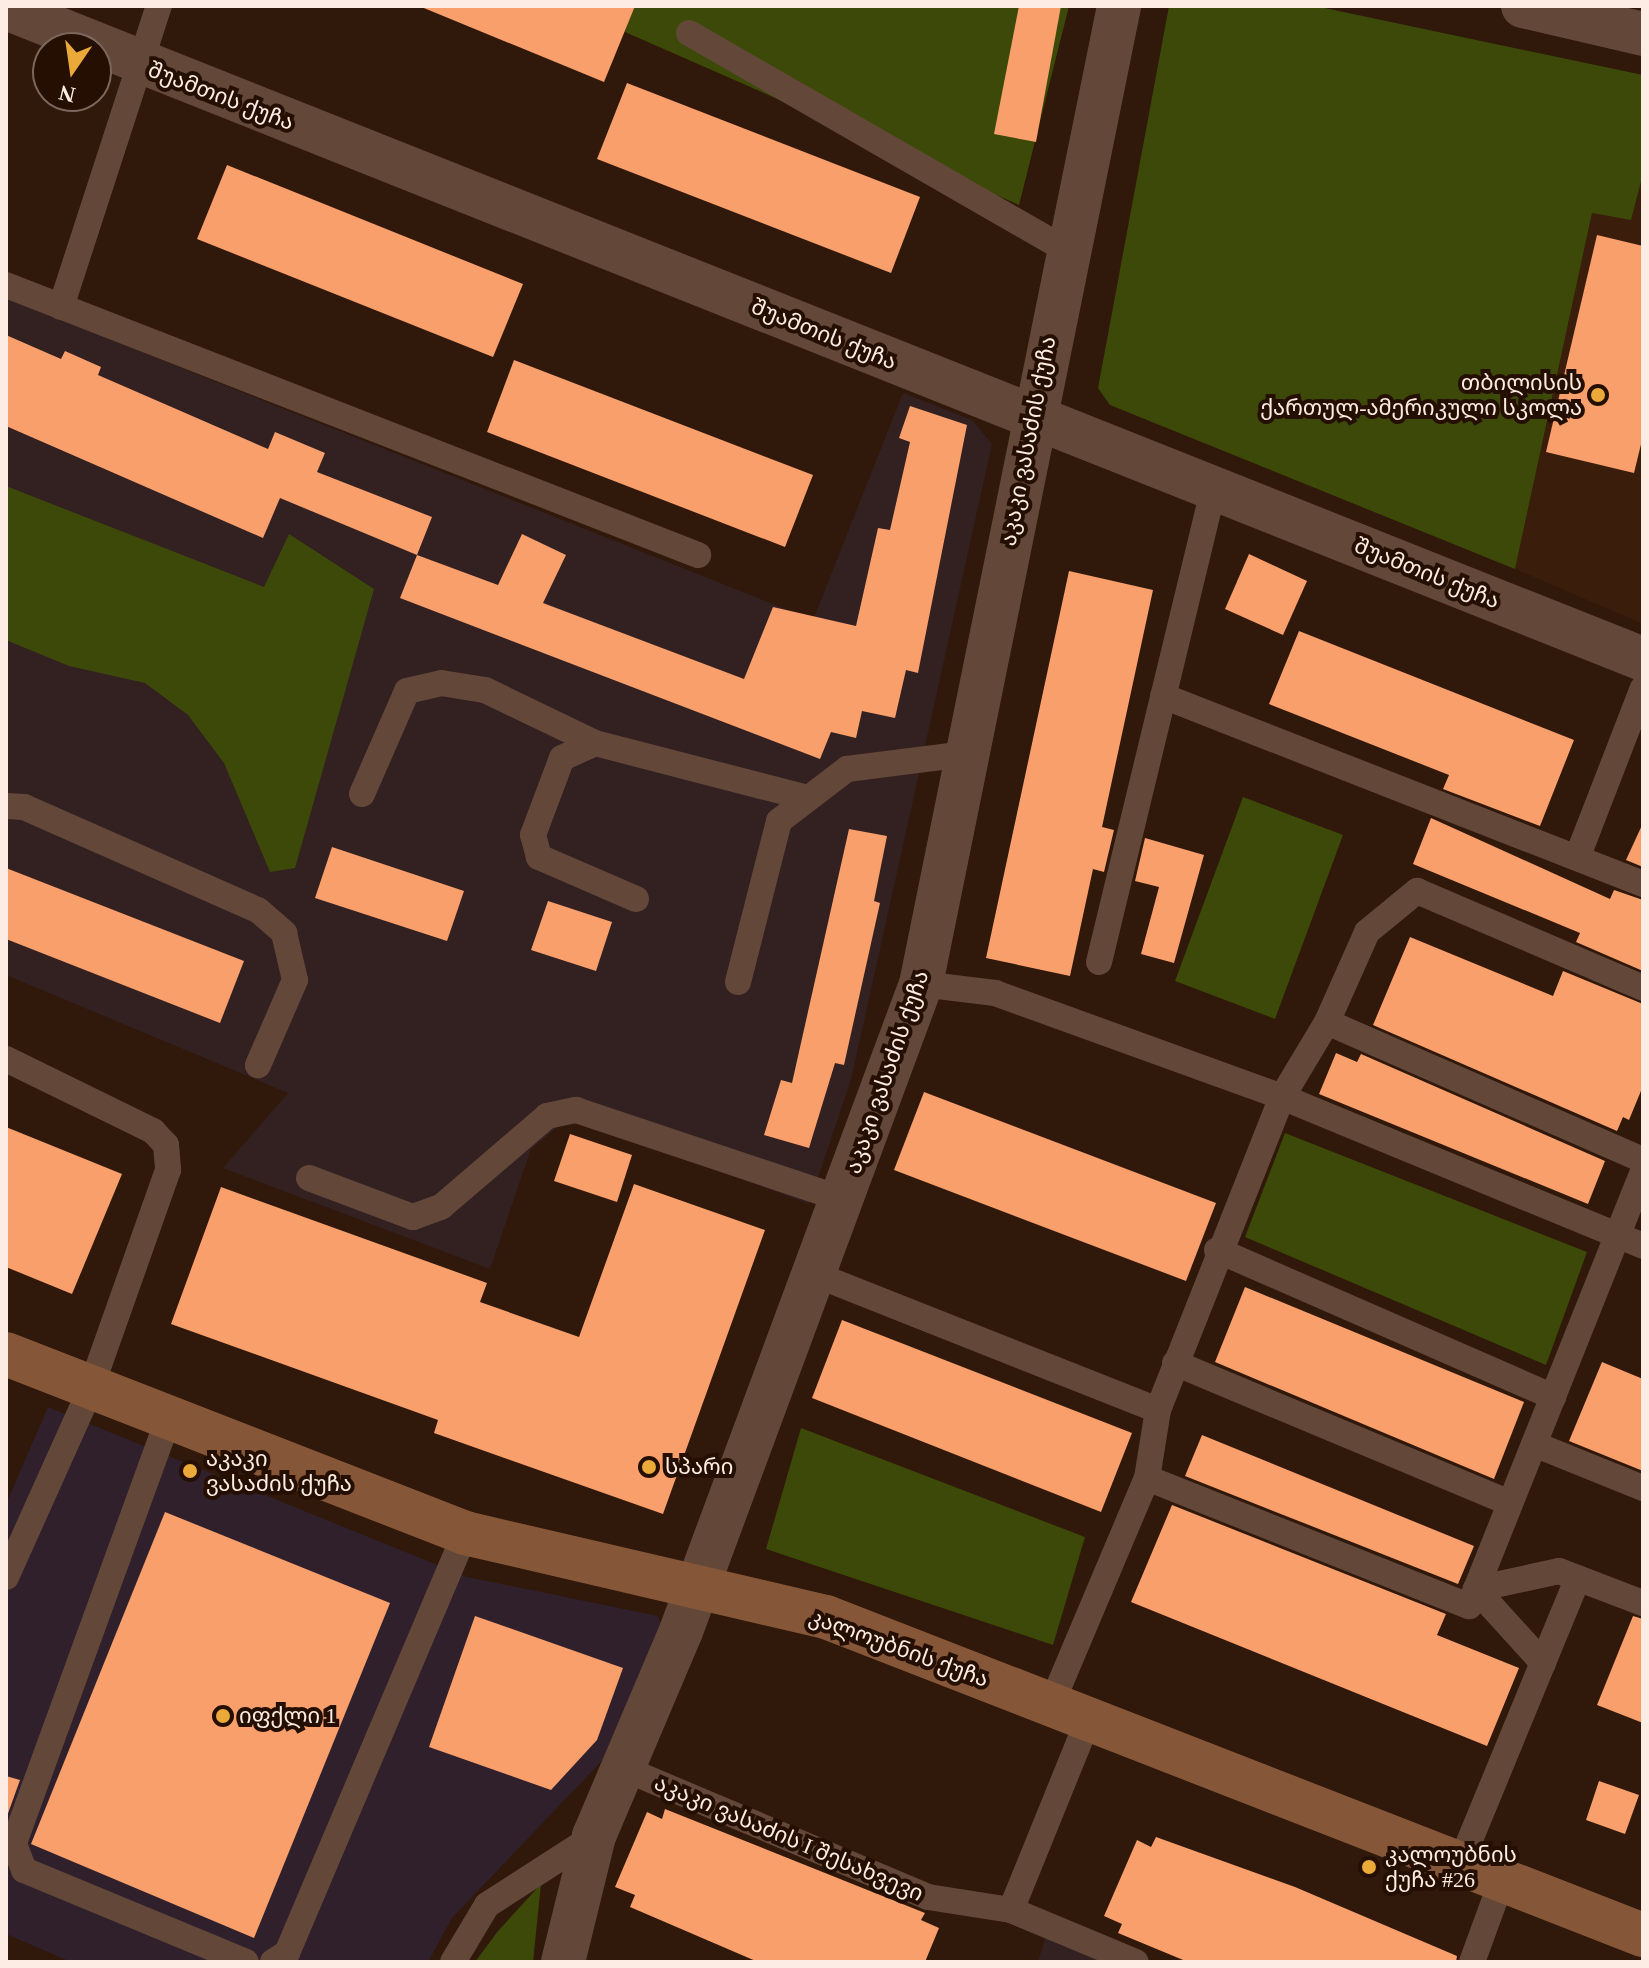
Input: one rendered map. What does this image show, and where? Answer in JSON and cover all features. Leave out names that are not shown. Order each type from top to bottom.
[{"type":"street","name":"აკაკი ვასაძის ქუჩა","points":[[563,1962],[594,1836],[625,1769],[697,1586],[921,984],[1032,417],[1119,6]]},
{"type":"street","points":[[1523,6],[1643,34]]},
{"type":"street","name":"შუამთის ქუჩა","points":[[6,8],[140,65],[1643,659]]},
{"type":"street","name":"კალოუბნის ქუჩა","points":[[6,1354],[465,1533],[826,1617],[1643,1935]]},
{"type":"lane","points":[[61,307],[159,6]]},
{"type":"lane","points":[[689,33],[1066,250]]},
{"type":"lane","points":[[6,285],[698,555]]},
{"type":"lane","points":[[1099,962],[1213,489]]},
{"type":"lane","points":[[362,794],[407,691],[441,683],[485,690],[595,743],[804,797]]},
{"type":"lane","points":[[1577,858],[1643,688]]},
{"type":"lane","points":[[1163,696],[1643,884]]},
{"type":"lane","points":[[595,743],[562,758],[533,835],[539,857],[636,899]]},
{"type":"lane","points":[[738,982],[779,821],[804,797],[847,769],[966,754]]},
{"type":"lane","points":[[6,806],[24,807],[258,910],[284,933],[295,980],[258,1065]]},
{"type":"lane","points":[[1011,1910],[1069,1712],[1147,1478],[1158,1410],[1175,1363],[1217,1250],[1282,1097],[1327,1022],[1367,932],[1417,891],[1643,988]]},
{"type":"lane","points":[[921,984],[995,993],[1282,1097],[1616,1240],[1643,1246]]},
{"type":"lane","points":[[1327,1022],[1643,1160]]},
{"type":"lane","points":[[6,1059],[153,1131],[166,1145],[168,1170],[91,1388],[6,1577]]},
{"type":"lane","points":[[309,1178],[413,1217],[452,1198],[547,1116],[576,1110],[842,1199]]},
{"type":"lane","points":[[1147,1478],[1469,1606],[1643,1172]]},
{"type":"lane","points":[[1217,1250],[1553,1397]]},
{"type":"lane","points":[[814,1274],[1158,1410]]},
{"type":"lane","points":[[1175,1363],[1510,1503]]},
{"type":"lane","points":[[169,1417],[14,1844],[24,1870],[246,1962]]},
{"type":"lane","points":[[1534,1444],[1643,1488]]},
{"type":"lane","points":[[273,1962],[287,1953],[465,1533]]},
{"type":"lane","points":[[1476,1589],[1559,1571],[1643,1603]]},
{"type":"lane","points":[[1460,1864],[1578,1578]]},
{"type":"lane","points":[[1476,1589],[1543,1663]]},
{"type":"lane","name":"აკაკი ვასაძის I შესახვევი","points":[[625,1769],[928,1897],[1011,1910],[1136,1962]]},
{"type":"lane","points":[[453,1962],[487,1905],[594,1836]]},
{"type":"lane","points":[[1472,1962],[1502,1880]]},
{"type":"shaded area","name":"თბილისის ქართულ-ამერიკული სკოლა","points":[[1643,174],[1643,624],[1515,569],[1592,213],[1631,220]]},
{"type":"shaded area","points":[[6,298],[813,620],[903,393],[972,420],[992,444],[851,1080],[809,1204],[588,1123],[562,1124],[531,1149],[490,1269],[223,1168],[288,1093],[6,975]]},
{"type":"shaded area","points":[[48,1407],[467,1577],[658,1616],[662,1627],[617,1745],[452,1918],[428,1962],[71,1962],[6,1934],[6,1504]]},
{"type":"shaded area","points":[[1047,1932],[1118,1962],[1038,1962]]},
{"type":"green space","points":[[631,6],[1069,6],[1019,205],[625,32]]},
{"type":"green space","points":[[1169,6],[1315,6],[1643,75],[1643,174],[1631,220],[1592,213],[1515,569],[1110,405],[1098,388]]},
{"type":"green space","points":[[6,486],[264,587],[289,534],[374,589],[295,868],[270,872],[224,763],[188,715],[145,683],[69,666],[6,640]]},
{"type":"green space","points":[[1243,797],[1343,835],[1275,1019],[1175,981]]},
{"type":"green space","points":[[1285,1133],[1587,1252],[1546,1365],[1245,1237]]},
{"type":"green space","points":[[801,1428],[1085,1537],[1053,1645],[766,1549]]},
{"type":"green space","points":[[541,1884],[533,1962],[475,1962],[498,1931]]},
{"type":"building","points":[[419,6],[635,6],[604,82]]},
{"type":"building","points":[[1019,6],[1061,6],[1036,142],[994,134]]},
{"type":"building","points":[[627,83],[920,197],[891,273],[597,159]]},
{"type":"building","points":[[227,165],[523,284],[493,357],[197,239]]},
{"type":"building","points":[[1597,235],[1643,246],[1643,436],[1634,473],[1546,452]]},
{"type":"building","points":[[6,335],[61,359],[65,351],[101,367],[98,375],[268,449],[275,432],[325,453],[317,472],[432,517],[417,555],[280,498],[263,538],[6,426]]},
{"type":"building","points":[[514,360],[813,475],[785,547],[487,432]]},
{"type":"building","points":[[910,406],[967,425],[918,673],[906,670],[895,718],[862,711],[856,738],[831,732],[820,759],[400,598],[417,555],[498,585],[522,534],[566,555],[543,603],[744,679],[773,607],[856,626],[878,528],[890,530],[910,442],[899,438]]},
{"type":"building","points":[[1249,554],[1307,581],[1283,635],[1225,609]]},
{"type":"building","points":[[1069,571],[1153,590],[1102,827],[1114,830],[1104,872],[1093,869],[1070,976],[986,958]]},
{"type":"building","points":[[1299,631],[1574,740],[1540,826],[1443,789],[1449,775],[1269,704]]},
{"type":"building","points":[[1431,818],[1610,899],[1614,890],[1643,900],[1643,971],[1576,942],[1580,933],[1413,864]]},
{"type":"building","points":[[1643,823],[1643,867],[1626,860]]},
{"type":"building","points":[[849,829],[887,836],[874,901],[880,903],[844,1065],[835,1063],[809,1148],[764,1135],[781,1080],[792,1083]]},
{"type":"building","points":[[1145,838],[1204,855],[1174,963],[1141,954],[1159,887],[1135,881]]},
{"type":"building","points":[[332,847],[464,891],[447,941],[315,898]]},
{"type":"building","points":[[6,868],[244,961],[220,1023],[6,939]]},
{"type":"building","points":[[548,901],[612,922],[596,971],[531,950]]},
{"type":"building","points":[[1410,937],[1553,996],[1563,971],[1643,1004],[1643,1086],[1629,1120],[1623,1117],[1617,1131],[1373,1025]]},
{"type":"building","points":[[1336,1053],[1357,1062],[1361,1054],[1605,1161],[1588,1204],[1319,1094]]},
{"type":"building","points":[[924,1092],[1216,1203],[1186,1281],[894,1170]]},
{"type":"building","points":[[6,1127],[122,1174],[72,1294],[6,1267]]},
{"type":"building","points":[[570,1134],[632,1155],[617,1202],[554,1181]]},
{"type":"building","points":[[634,1184],[765,1230],[663,1514],[434,1433],[438,1420],[171,1324],[221,1187],[487,1283],[480,1302],[579,1337]]},
{"type":"building","points":[[1245,1287],[1524,1402],[1494,1479],[1215,1362]]},
{"type":"building","points":[[842,1320],[1132,1433],[1101,1512],[812,1398]]},
{"type":"building","points":[[1602,1362],[1643,1379],[1643,1471],[1569,1441]]},
{"type":"building","points":[[1202,1435],[1474,1546],[1458,1584],[1185,1476]]},
{"type":"building","points":[[1172,1505],[1446,1614],[1437,1635],[1519,1668],[1487,1746],[1131,1602]]},
{"type":"building","points":[[165,1512],[390,1603],[254,1938],[31,1844]]},
{"type":"building","points":[[475,1616],[623,1668],[597,1740],[551,1790],[429,1747]]},
{"type":"building","points":[[1633,1616],[1643,1619],[1643,1723],[1597,1705]]},
{"type":"building","points":[[6,1776],[20,1780],[6,1819]]},
{"type":"building","points":[[1599,1781],[1639,1795],[1625,1834],[1586,1820]]},
{"type":"building","points":[[665,1809],[925,1913],[921,1920],[939,1928],[925,1962],[758,1962],[630,1907],[635,1895],[615,1887],[647,1812],[662,1819]]},
{"type":"building","points":[[1156,1837],[1295,1887],[1457,1956],[1456,1962],[1188,1962],[1118,1933],[1122,1924],[1104,1916],[1137,1840],[1151,1847]]},
{"type":"place","name":"თბილისის ქართულ-ამერიკული სკოლა","points":[[1598,395]]},
{"type":"place","name":"სპარი","points":[[649,1467]]},
{"type":"place","name":"აკაკი ვასაძის ქუჩა","points":[[190,1471]]},
{"type":"place","name":"იფქლი 1","points":[[223,1716]]},
{"type":"place","name":"კალოუბნის ქუჩა #26","points":[[1369,1867]]}]
